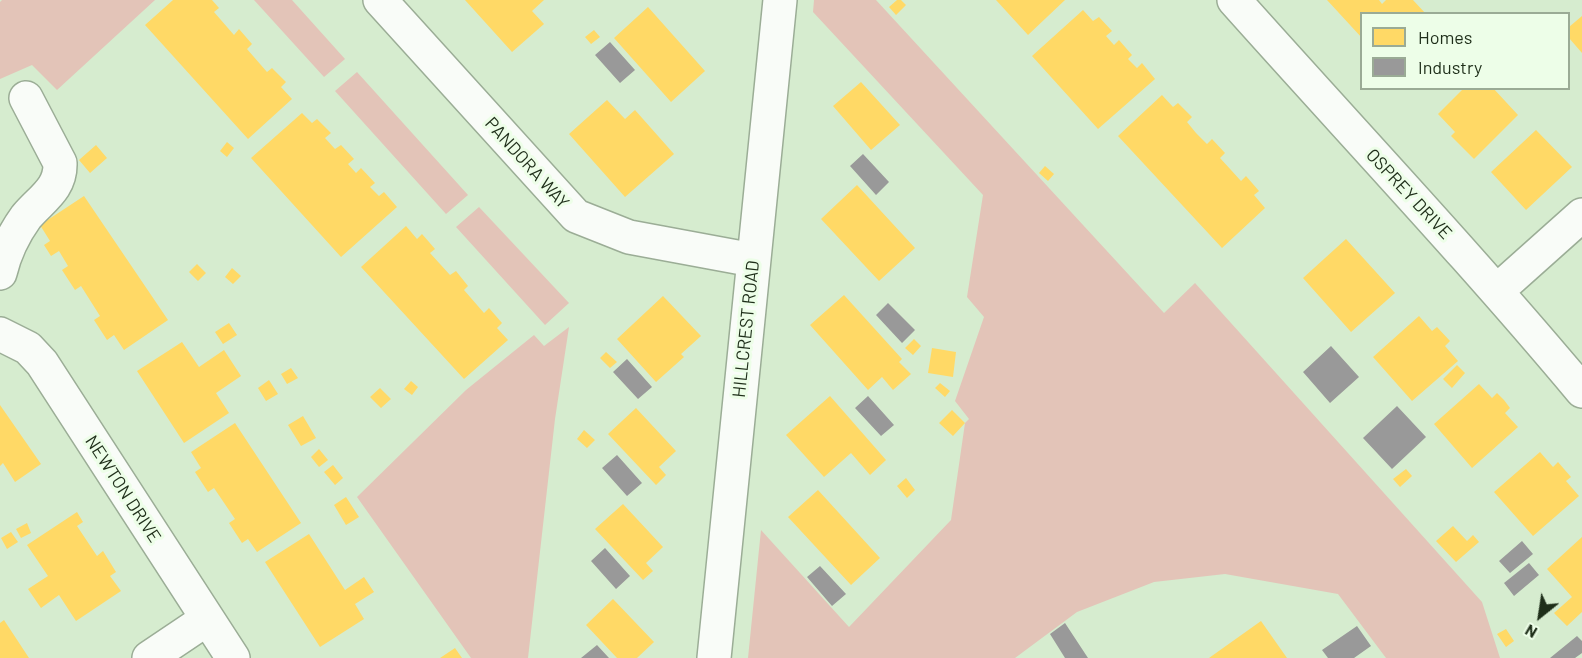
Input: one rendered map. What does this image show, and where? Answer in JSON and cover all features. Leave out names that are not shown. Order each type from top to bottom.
[{"type":"street","name":"PANDORA WAY","points":[[380,0],[576,216],[629,237],[753,260]]},
{"type":"street","name":"HILLCREST ROAD","points":[[714,658],[780,0]]},
{"type":"street","name":"OSPREY DRIVE","points":[[1234,0],[1363,145],[1498,290],[1582,391]]},
{"type":"street","points":[[0,273],[6,250],[27,217],[57,184],[60,172],[60,163],[26,98]]},
{"type":"street","points":[[1498,290],[1582,215]]},
{"type":"street","name":"NEWTON DRIVE","points":[[0,334],[28,348],[42,363],[233,658]]},
{"type":"street","points":[[150,658],[207,619]]},
{"type":"shaded area","points":[[2,0],[155,0],[57,90],[32,65],[0,79],[0,2]]},
{"type":"shaded area","points":[[254,0],[292,0],[345,59],[324,77]]},
{"type":"shaded area","points":[[814,0],[876,0],[1164,313],[1195,283],[1482,602],[1500,658],[1386,658],[1338,594],[1225,574],[1154,582],[1077,612],[1015,658],[748,658],[761,530],[849,627],[951,520],[965,423],[969,419],[955,401],[984,317],[967,297],[983,195],[813,12]]},
{"type":"shaded area","points":[[357,72],[468,195],[446,214],[335,91]]},
{"type":"shaded area","points":[[479,207],[569,303],[545,325],[456,227]]},
{"type":"shaded area","points":[[569,327],[555,419],[528,658],[471,658],[357,497],[466,390],[534,335],[544,346]]},
{"type":"building: Homes","points":[[173,0],[212,0],[219,8],[214,12],[234,35],[239,29],[252,44],[247,49],[267,72],[272,68],[286,82],[281,87],[292,99],[248,139],[145,25]]},
{"type":"building: Homes","points":[[465,0],[544,0],[532,11],[544,24],[512,52]]},
{"type":"building: Homes","points":[[897,0],[901,0],[906,5],[896,15],[889,7]]},
{"type":"building: Homes","points":[[996,0],[1065,0],[1028,35]]},
{"type":"building: Homes","points":[[1327,0],[1379,0],[1382,4],[1386,0],[1413,0],[1424,12],[1360,12],[1360,36]]},
{"type":"building: Homes","points":[[648,7],[705,71],[671,102],[614,38]]},
{"type":"building: Homes","points":[[1083,10],[1093,21],[1099,17],[1112,31],[1106,36],[1114,45],[1119,40],[1132,55],[1128,59],[1137,68],[1142,63],[1155,79],[1098,129],[1032,56]]},
{"type":"building: Homes","points":[[1582,16],[1582,53],[1570,39],[1570,26]]},
{"type":"building: Homes","points":[[594,30],[600,37],[591,44],[585,37]]},
{"type":"building: Homes","points":[[861,82],[900,125],[871,150],[833,106]]},
{"type":"building: Homes","points":[[1462,90],[1495,90],[1518,115],[1474,159],[1451,136],[1455,132],[1438,114]]},
{"type":"building: Homes","points":[[1162,95],[1173,107],[1178,103],[1192,117],[1187,122],[1196,133],[1207,144],[1212,139],[1225,153],[1220,158],[1241,181],[1246,176],[1259,191],[1254,195],[1265,208],[1222,248],[1118,136]]},
{"type":"building: Homes","points":[[607,100],[625,119],[635,110],[674,154],[625,197],[569,134]]},
{"type":"building: Homes","points":[[302,113],[312,123],[317,119],[331,133],[325,138],[335,149],[341,145],[354,159],[348,164],[356,173],[361,168],[375,183],[370,187],[379,196],[384,192],[397,207],[341,257],[251,158]]},
{"type":"building: Homes","points":[[1536,130],[1572,167],[1526,210],[1491,172]]},
{"type":"building: Homes","points":[[227,142],[234,148],[227,157],[220,151]]},
{"type":"building: Homes","points":[[96,145],[107,158],[90,173],[79,160]]},
{"type":"building: Homes","points":[[1045,166],[1054,174],[1048,181],[1039,173]]},
{"type":"building: Homes","points":[[857,185],[915,248],[879,281],[821,219]]},
{"type":"building: Homes","points":[[84,196],[168,320],[124,350],[114,335],[107,340],[94,320],[100,316],[81,286],[75,290],[62,270],[68,266],[59,251],[51,256],[44,245],[50,241],[40,225]]},
{"type":"building: Homes","points":[[406,226],[417,239],[422,234],[435,249],[430,253],[450,275],[456,271],[468,286],[464,290],[484,313],[489,308],[502,323],[497,328],[508,340],[464,379],[361,267]]},
{"type":"building: Homes","points":[[1346,239],[1395,293],[1351,332],[1303,278]]},
{"type":"building: Homes","points":[[197,264],[206,273],[198,281],[189,272]]},
{"type":"building: Homes","points":[[232,268],[241,276],[233,284],[225,277]]},
{"type":"building: Homes","points":[[844,295],[902,359],[899,362],[911,374],[893,390],[882,377],[868,390],[810,325]]},
{"type":"building: Homes","points":[[663,296],[701,336],[681,354],[684,357],[656,382],[617,339]]},
{"type":"building: Homes","points":[[1419,316],[1432,331],[1437,327],[1450,341],[1445,346],[1458,361],[1412,401],[1373,357]]},
{"type":"building: Homes","points":[[229,323],[237,335],[223,344],[215,332]]},
{"type":"building: Homes","points":[[914,339],[921,346],[913,355],[905,348]]},
{"type":"building: Homes","points":[[182,342],[199,367],[224,350],[241,376],[216,393],[229,413],[184,443],[137,371]]},
{"type":"building: Homes","points":[[932,348],[956,352],[953,377],[928,373]]},
{"type":"building: Homes","points":[[606,352],[617,362],[610,368],[600,358]]},
{"type":"building: Homes","points":[[1457,365],[1465,373],[1452,388],[1443,379]]},
{"type":"building: Homes","points":[[291,368],[298,378],[287,384],[281,374]]},
{"type":"building: Homes","points":[[269,380],[278,394],[266,401],[258,388]]},
{"type":"building: Homes","points":[[411,381],[418,387],[412,395],[404,389]]},
{"type":"building: Homes","points":[[940,383],[950,391],[945,397],[935,388]]},
{"type":"building: Homes","points":[[1479,384],[1492,398],[1497,393],[1504,400],[1510,408],[1505,413],[1518,427],[1472,468],[1434,424]]},
{"type":"building: Homes","points":[[380,388],[391,399],[381,408],[370,397]]},
{"type":"building: Homes","points":[[830,396],[886,460],[870,475],[851,453],[824,477],[786,435]]},
{"type":"building: Homes","points":[[0,405],[41,464],[15,482],[3,463],[0,466]]},
{"type":"building: Homes","points":[[636,408],[676,451],[659,467],[666,475],[656,485],[608,434]]},
{"type":"building: Homes","points":[[952,410],[965,423],[953,436],[939,423]]},
{"type":"building: Homes","points":[[303,416],[316,438],[301,446],[288,425]]},
{"type":"building: Homes","points":[[235,423],[301,523],[257,552],[248,539],[242,543],[229,523],[235,519],[214,488],[208,492],[195,472],[201,468],[191,452]]},
{"type":"building: Homes","points":[[584,430],[595,440],[587,448],[577,439]]},
{"type":"building: Homes","points":[[319,449],[328,460],[319,467],[311,457]]},
{"type":"building: Homes","points":[[1540,452],[1553,467],[1558,462],[1571,477],[1566,481],[1579,496],[1533,536],[1494,492]]},
{"type":"building: Homes","points":[[333,465],[343,478],[335,485],[324,472]]},
{"type":"building: Homes","points":[[1406,469],[1412,476],[1400,487],[1393,479]]},
{"type":"building: Homes","points":[[906,478],[915,490],[907,498],[897,486]]},
{"type":"building: Homes","points":[[818,490],[880,558],[851,585],[788,517]]},
{"type":"building: Homes","points":[[346,497],[359,517],[346,525],[334,505]]},
{"type":"building: Homes","points":[[623,504],[663,547],[646,563],[653,571],[643,580],[595,529]]},
{"type":"building: Homes","points":[[77,512],[83,522],[77,526],[97,556],[103,551],[116,572],[110,576],[121,591],[76,621],[59,595],[41,608],[28,589],[48,576],[27,545]]},
{"type":"building: Homes","points":[[27,523],[31,533],[21,538],[16,529]]},
{"type":"building: Homes","points":[[1453,526],[1467,541],[1473,535],[1479,542],[1456,562],[1436,541]]},
{"type":"building: Homes","points":[[11,532],[18,542],[7,549],[1,538]]},
{"type":"building: Homes","points":[[309,534],[345,590],[364,577],[374,592],[355,604],[364,619],[320,647],[265,562]]},
{"type":"building: Homes","points":[[1582,537],[1582,612],[1567,626],[1554,613],[1572,597],[1547,569]]},
{"type":"building: Homes","points":[[613,599],[654,642],[637,658],[617,658],[586,625]]},
{"type":"building: Homes","points":[[4,620],[29,658],[0,658],[0,623]]},
{"type":"building: Homes","points":[[1261,621],[1287,658],[1209,658]]},
{"type":"building: Homes","points":[[1506,629],[1514,641],[1506,647],[1497,634]]},
{"type":"building: Homes","points":[[455,648],[462,658],[440,658]]},
{"type":"building: Industry","points":[[610,42],[635,70],[620,83],[595,55]]},
{"type":"building: Industry","points":[[863,154],[889,182],[876,195],[850,166]]},
{"type":"building: Industry","points":[[888,303],[915,330],[902,343],[876,315]]},
{"type":"building: Industry","points":[[1331,346],[1359,377],[1330,403],[1303,372]]},
{"type":"building: Industry","points":[[627,359],[652,387],[638,399],[613,372]]},
{"type":"building: Industry","points":[[868,396],[894,425],[881,436],[855,408]]},
{"type":"building: Industry","points":[[1397,406],[1426,437],[1392,469],[1363,438]]},
{"type":"building: Industry","points":[[617,455],[642,483],[627,496],[602,468]]},
{"type":"building: Industry","points":[[1522,541],[1533,554],[1510,573],[1499,561]]},
{"type":"building: Industry","points":[[605,548],[630,576],[616,589],[591,561]]},
{"type":"building: Industry","points":[[1529,563],[1539,575],[1514,596],[1504,583]]},
{"type":"building: Industry","points":[[820,566],[846,594],[832,606],[807,577]]},
{"type":"building: Industry","points":[[1065,623],[1088,658],[1065,658],[1050,634]]},
{"type":"building: Industry","points":[[1357,626],[1371,646],[1354,658],[1328,658],[1322,650]]},
{"type":"building: Industry","points":[[1577,636],[1582,641],[1582,653],[1575,658],[1550,658]]},
{"type":"building: Industry","points":[[597,645],[609,658],[581,658]]}]
